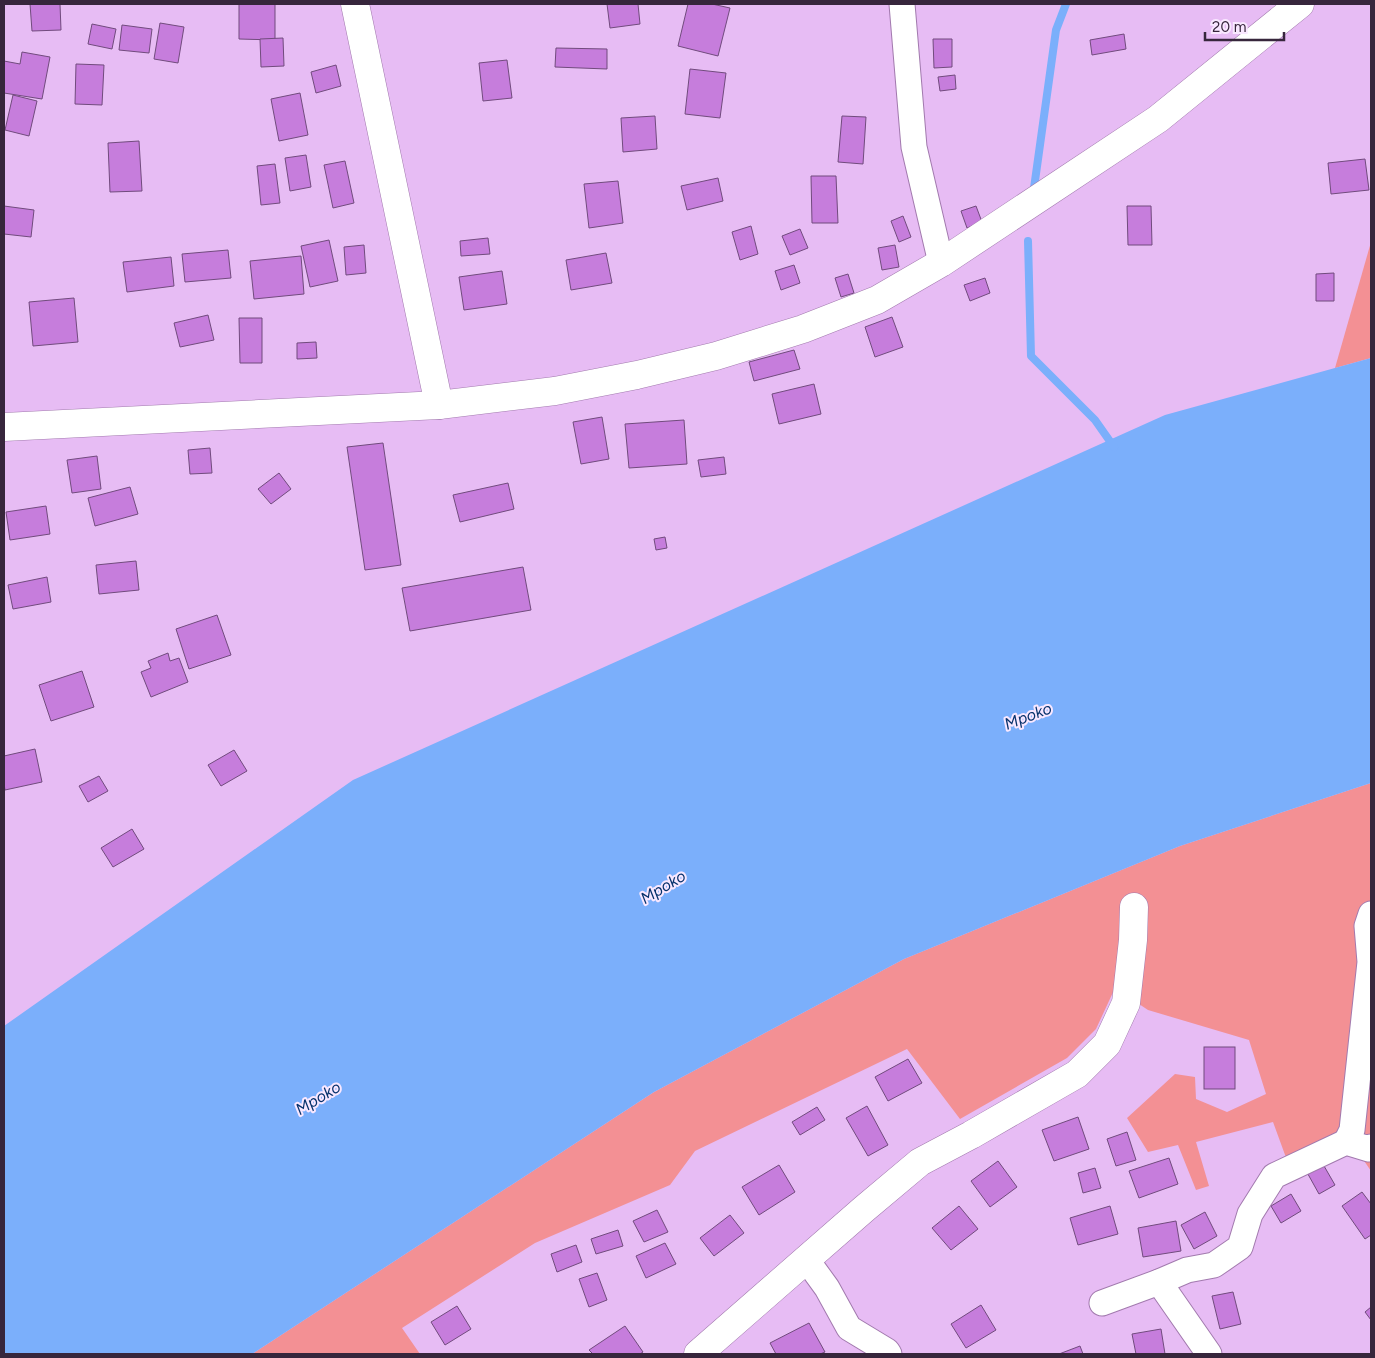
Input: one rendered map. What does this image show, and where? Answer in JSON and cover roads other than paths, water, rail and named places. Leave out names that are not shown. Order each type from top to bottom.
[{"type":"street","points":[[355,4],[440,405]]},
{"type":"street","points":[[902,4],[914,146],[941,263]]},
{"type":"street","points":[[4,427],[440,405],[555,391],[637,375],[716,356],[803,328],[877,300],[941,263],[1158,119],[1300,4]]},
{"type":"street","points":[[698,1354],[920,1162],[1077,1074],[1107,1044],[1126,1003],[1133,940],[1134,907]]},
{"type":"street","points":[[1102,1303],[1187,1270],[1214,1265],[1240,1247],[1250,1214],[1274,1176],[1346,1142],[1352,1130],[1370,962],[1367,926],[1371,914]]},
{"type":"street","points":[[1346,1142],[1369,1149],[1371,1147]]},
{"type":"street","points":[[806,1259],[827,1288],[849,1328],[889,1354]]},
{"type":"street","points":[[1159,1282],[1209,1354]]},
{"type":"water","name":"Mpoko","points":[[1371,358],[1371,783],[1180,846],[904,959],[654,1092],[252,1354],[4,1354],[4,1026],[353,780],[1165,415]]},
{"type":"waterway","points":[[1034,188],[1056,30],[1066,4]]},
{"type":"waterway","points":[[1028,241],[1031,356],[1095,420],[1114,447]]}]
